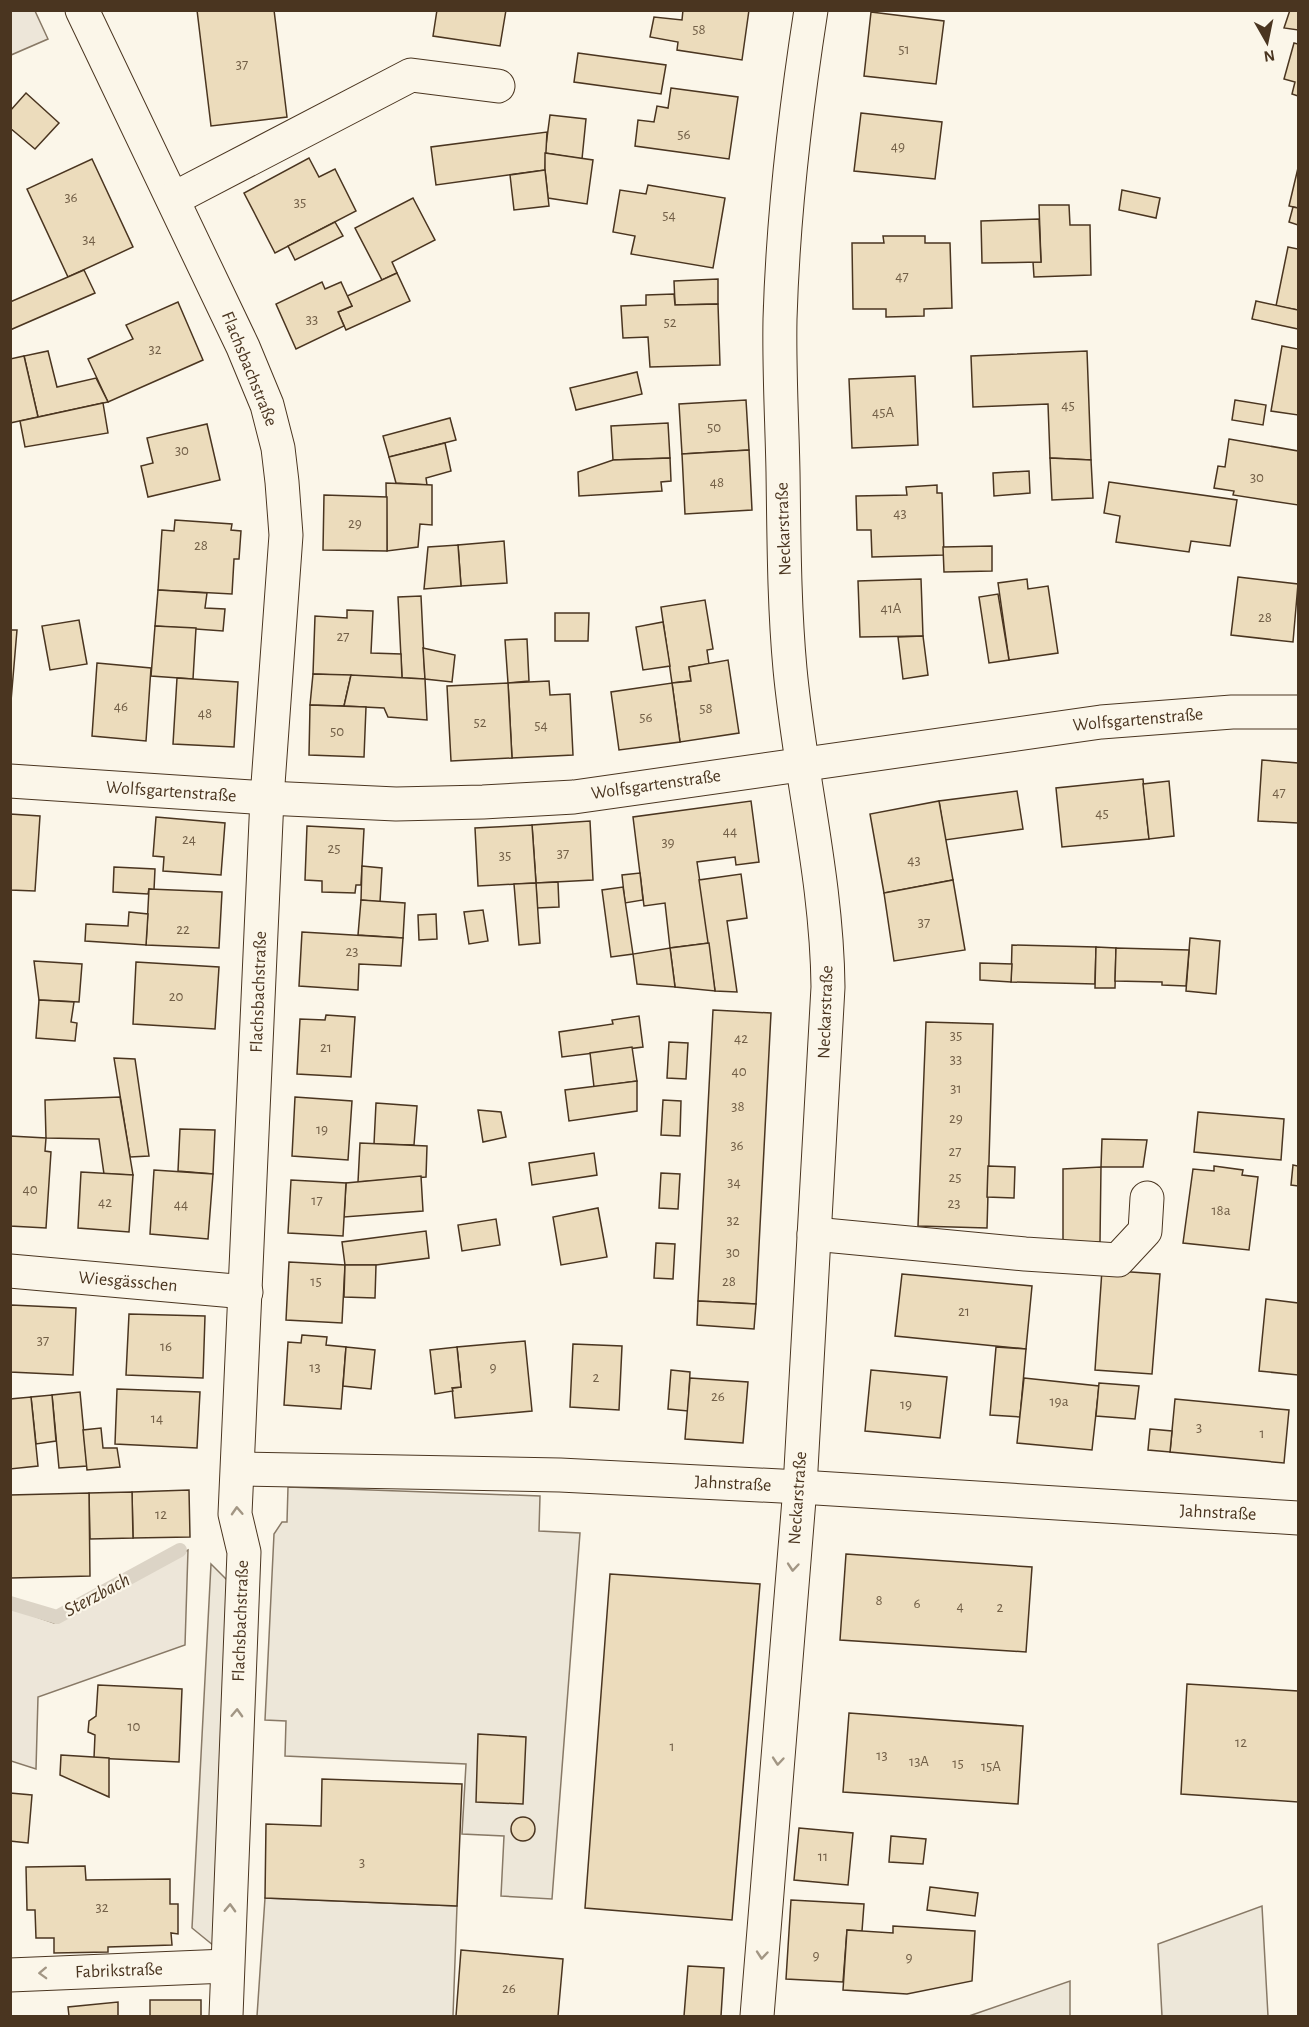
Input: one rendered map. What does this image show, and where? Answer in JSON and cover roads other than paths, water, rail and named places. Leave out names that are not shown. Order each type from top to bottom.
[{"type":"street","name":"Flachsbachstraße","points":[[82,10],[243,348],[267,405],[278,448],[286,535],[267,798],[235,1514],[244,1552],[226,2016]]},
{"type":"street","name":"Neckarstraße","points":[[757,2016],[800,1487],[827,1021],[827,946],[822,897],[801,763],[790,668],[784,532],[780,321],[788,183],[811,10]]},
{"type":"street","points":[[172,199],[411,75],[498,86]]},
{"type":"street","name":"Wolfsgartenstraße","points":[[10,781],[396,804],[483,802],[574,797],[1101,722],[1232,712],[1299,712]]},
{"type":"street","points":[[814,1234],[1025,1254],[1118,1260],[1145,1232],[1147,1198]]},
{"type":"street","name":"Wiesgässchen","points":[[10,1271],[246,1292]]},
{"type":"street","name":"Jahnstraße","points":[[238,1469],[560,1475],[800,1487],[1299,1518]]},
{"type":"street","name":"Fabrikstraße","points":[[10,1975],[227,1966]]},
{"type":"waterway","name":"Sterzbach","points":[[10,1603],[57,1617],[180,1550]]}]
